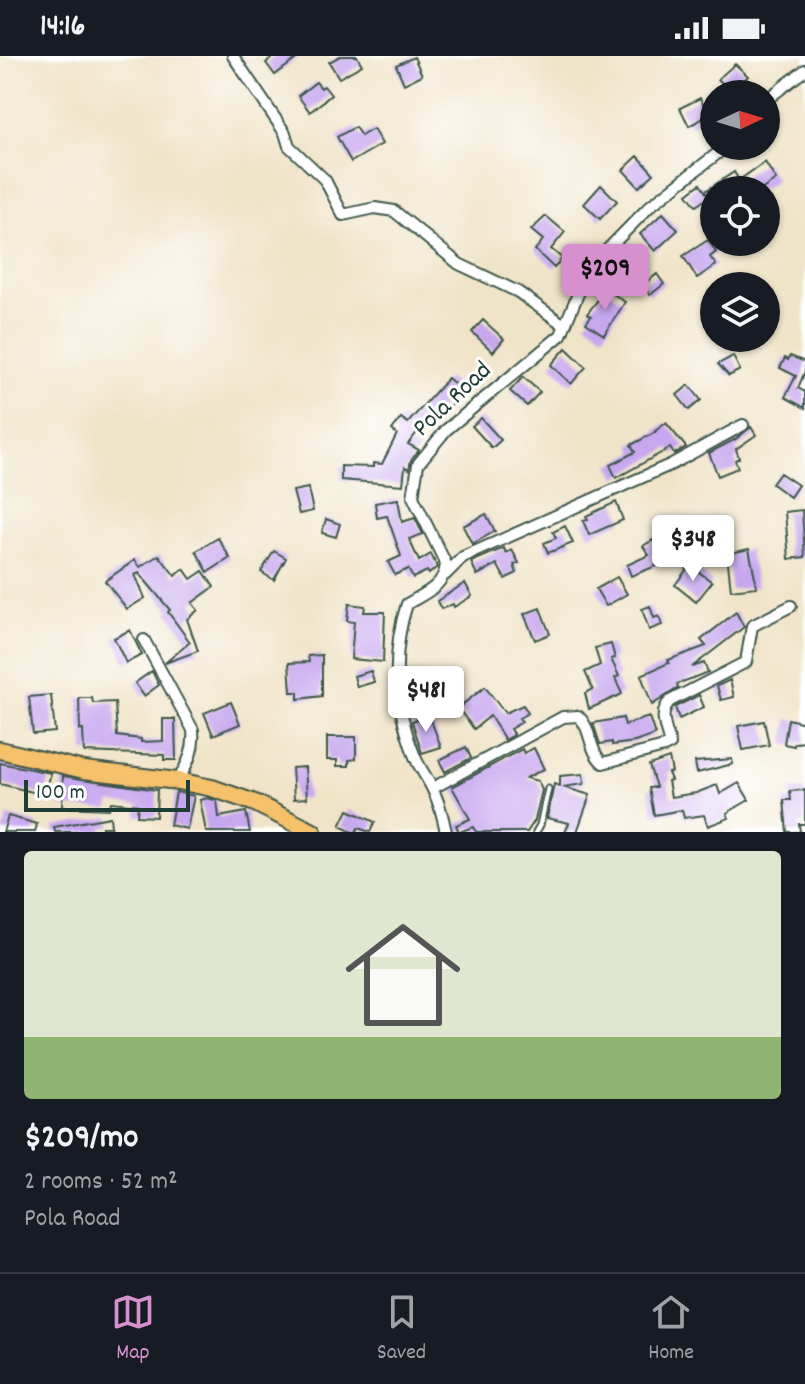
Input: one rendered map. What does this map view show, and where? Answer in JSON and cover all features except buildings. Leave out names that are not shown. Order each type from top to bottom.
[{"type":"main road","points":[[0,750],[84,770],[212,788],[255,803],[313,832]]},
{"type":"street","points":[[233,56],[285,133],[289,146],[325,180],[343,215],[375,208],[394,211],[459,264],[518,292],[564,325]]},
{"type":"street","points":[[780,89],[805,70]]},
{"type":"street","name":"Pola Road","points":[[445,575],[446,564],[413,497],[418,464],[446,430],[561,335],[580,289],[607,250],[650,206],[709,160]]},
{"type":"street","points":[[446,832],[433,788],[416,759],[396,691],[400,625],[407,604],[437,586],[463,557],[672,464],[743,425]]},
{"type":"street","points":[[433,788],[563,717],[578,716],[584,721],[595,756],[603,763],[670,744],[663,717],[664,706],[746,662],[752,626],[791,606]]},
{"type":"street","points":[[144,640],[193,730],[191,757],[178,781]]},
{"type":"lane","points":[[536,832],[548,789]]}]
